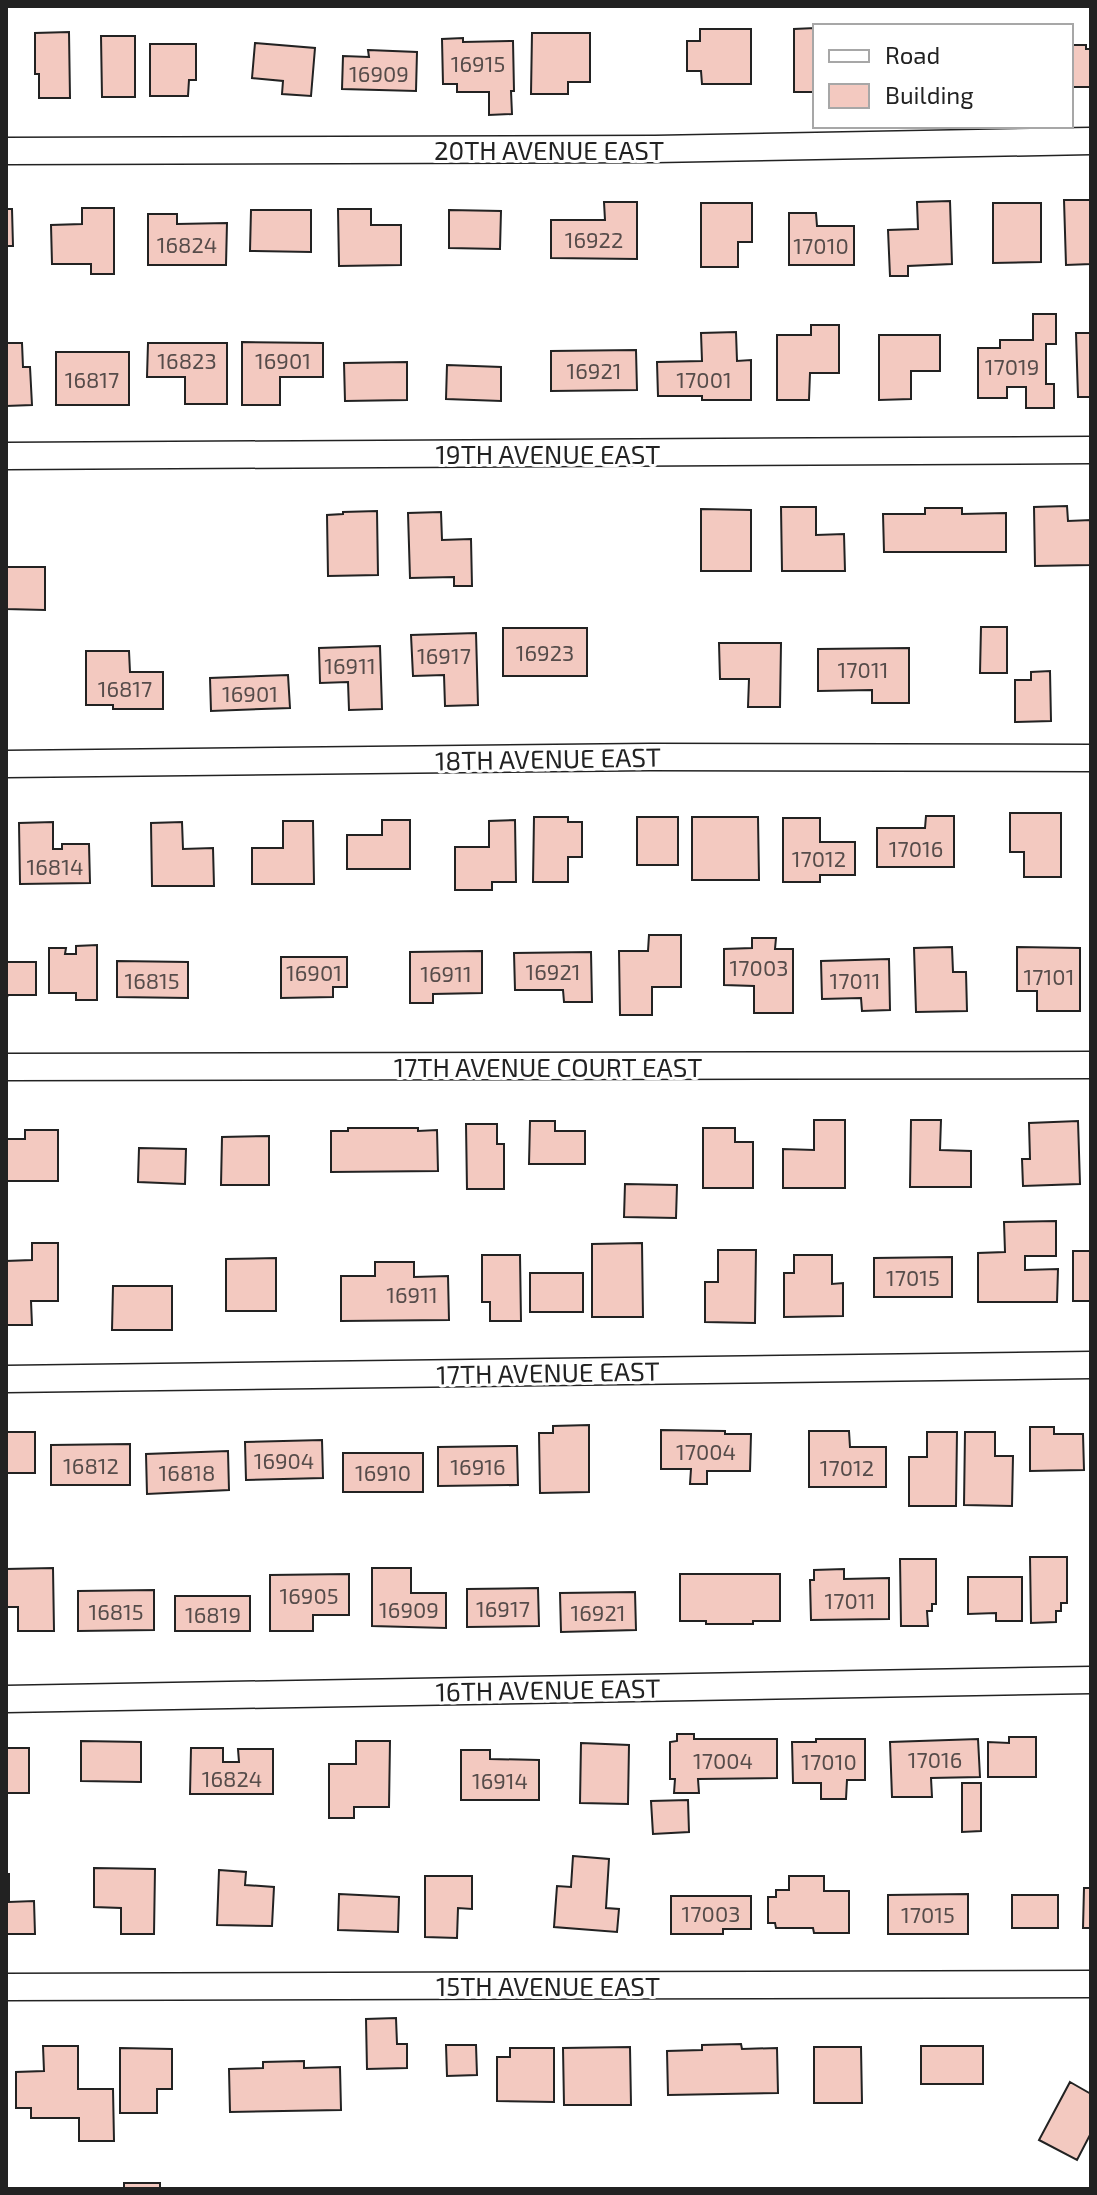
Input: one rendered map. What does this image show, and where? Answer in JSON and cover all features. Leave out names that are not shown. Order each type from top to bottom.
[{"type":"street","name":"20TH AVENUE EAST","points":[[6,151],[655,149],[1091,141]]},
{"type":"street","name":"19TH AVENUE EAST","points":[[6,456],[1091,450]]},
{"type":"street","name":"18TH AVENUE EAST","points":[[6,764],[650,757],[1091,758]]},
{"type":"street","name":"17TH AVENUE COURT EAST","points":[[6,1067],[1091,1065]]},
{"type":"street","name":"17TH AVENUE EAST","points":[[6,1379],[1091,1365]]},
{"type":"street","name":"16TH AVENUE EAST","points":[[6,1699],[1091,1680]]},
{"type":"street","name":"15TH AVENUE EAST","points":[[6,1987],[1091,1984]]},
{"type":"building","points":[[813,28],[813,92],[794,92],[794,29]]},
{"type":"building","points":[[700,29],[751,29],[751,84],[702,84],[701,71],[687,71],[687,41],[700,41]]},
{"type":"building","points":[[69,32],[70,98],[39,98],[39,74],[35,74],[35,33]]},
{"type":"building","points":[[532,33],[590,33],[590,82],[568,82],[568,94],[531,94]]},
{"type":"building","points":[[101,36],[135,36],[135,97],[102,97]]},
{"type":"building","points":[[463,38],[463,42],[513,41],[512,114],[489,115],[489,92],[457,92],[457,84],[443,84],[442,39]]},
{"type":"building","points":[[255,43],[315,48],[311,96],[282,94],[283,81],[252,78]]},
{"type":"building","points":[[150,44],[196,44],[196,80],[189,80],[188,96],[150,96]]},
{"type":"building","points":[[1073,45],[1086,45],[1086,49],[1091,49],[1091,87],[1073,87]]},
{"type":"building","points":[[368,50],[417,52],[416,91],[342,89],[343,56],[369,57]]},
{"type":"building","points":[[1064,200],[1091,200],[1091,264],[1066,265]]},
{"type":"building","points":[[950,201],[952,264],[908,266],[908,276],[890,276],[888,230],[918,229],[917,202]]},
{"type":"building","points":[[604,202],[637,202],[637,259],[551,258],[551,220],[605,220]]},
{"type":"building","points":[[701,203],[752,203],[752,242],[738,242],[738,267],[701,267]]},
{"type":"building","points":[[993,203],[1041,203],[1041,262],[993,263]]},
{"type":"building","points":[[82,208],[114,208],[114,274],[91,274],[91,264],[52,264],[51,225],[82,224]]},
{"type":"building","points":[[6,209],[12,209],[13,246],[6,246]]},
{"type":"building","points":[[338,209],[371,209],[371,225],[401,225],[401,265],[339,266]]},
{"type":"building","points":[[251,210],[311,210],[311,252],[250,251]]},
{"type":"building","points":[[449,210],[501,211],[500,249],[449,248]]},
{"type":"building","points":[[789,213],[816,213],[817,226],[854,226],[854,265],[789,265]]},
{"type":"building","points":[[148,214],[177,214],[177,224],[227,223],[226,265],[148,265]]},
{"type":"building","points":[[1033,314],[1056,314],[1056,344],[1046,344],[1046,384],[1054,384],[1054,408],[1026,408],[1026,387],[1007,387],[1007,398],[978,398],[978,348],[1000,348],[1000,340],[1033,340]]},
{"type":"building","points":[[811,325],[839,325],[839,373],[810,373],[809,400],[777,400],[777,335],[811,335]]},
{"type":"building","points":[[736,332],[737,361],[751,360],[751,400],[658,396],[657,362],[702,361],[701,333]]},
{"type":"building","points":[[1076,333],[1091,333],[1091,397],[1078,397]]},
{"type":"building","points":[[879,335],[940,335],[940,371],[911,371],[911,399],[879,400]]},
{"type":"building","points":[[242,342],[323,343],[323,377],[280,377],[280,405],[242,405]]},
{"type":"building","points":[[6,343],[22,343],[23,367],[30,367],[32,405],[6,406]]},
{"type":"building","points":[[148,343],[227,343],[227,404],[185,404],[185,377],[147,377]]},
{"type":"building","points":[[636,350],[637,390],[551,391],[551,351]]},
{"type":"building","points":[[56,352],[129,352],[129,405],[56,405]]},
{"type":"building","points":[[407,362],[407,400],[345,401],[344,363]]},
{"type":"building","points":[[447,365],[501,367],[501,401],[446,399]]},
{"type":"building","points":[[1067,506],[1068,521],[1091,520],[1091,565],[1035,566],[1034,507]]},
{"type":"building","points":[[781,507],[816,507],[816,535],[844,534],[845,571],[782,571]]},
{"type":"building","points":[[925,508],[962,508],[962,514],[1006,513],[1006,552],[884,552],[883,514],[925,514]]},
{"type":"building","points":[[701,509],[751,510],[751,571],[701,571]]},
{"type":"building","points":[[377,511],[378,575],[328,576],[327,515]]},
{"type":"building","points":[[441,512],[442,540],[471,539],[472,586],[454,586],[454,577],[410,578],[408,513]]},
{"type":"building","points":[[6,567],[45,567],[45,610],[6,609]]},
{"type":"building","points":[[981,627],[1007,627],[1007,673],[980,673]]},
{"type":"building","points":[[503,628],[587,628],[587,676],[503,676]]},
{"type":"building","points":[[476,633],[478,705],[445,706],[444,675],[413,676],[411,635]]},
{"type":"building","points":[[719,643],[781,643],[780,707],[748,707],[749,679],[720,679]]},
{"type":"building","points":[[380,646],[382,709],[349,710],[348,682],[320,683],[319,648]]},
{"type":"building","points":[[909,648],[909,703],[872,703],[872,690],[818,691],[818,649]]},
{"type":"building","points":[[86,651],[129,651],[130,672],[163,672],[163,709],[113,709],[113,705],[86,705]]},
{"type":"building","points":[[1050,671],[1051,721],[1015,722],[1015,680],[1031,680],[1031,672]]},
{"type":"building","points":[[288,675],[290,708],[211,711],[210,678]]},
{"type":"building","points":[[1010,813],[1061,813],[1061,877],[1024,877],[1024,852],[1010,852]]},
{"type":"building","points":[[926,816],[954,816],[954,867],[877,867],[877,828],[925,828]]},
{"type":"building","points":[[534,817],[568,817],[568,822],[582,822],[582,857],[568,857],[568,882],[533,882]]},
{"type":"building","points":[[637,817],[678,817],[678,865],[637,865]]},
{"type":"building","points":[[692,817],[758,817],[759,880],[692,880]]},
{"type":"building","points":[[783,818],[820,818],[820,842],[855,842],[855,875],[820,875],[820,882],[783,882]]},
{"type":"building","points":[[382,820],[410,820],[410,869],[347,869],[347,835],[382,835]]},
{"type":"building","points":[[515,820],[516,882],[492,882],[492,890],[455,890],[455,847],[489,847],[489,821]]},
{"type":"building","points":[[283,821],[313,821],[314,884],[252,884],[252,848],[283,848]]},
{"type":"building","points":[[53,822],[53,849],[62,849],[62,844],[89,844],[90,883],[20,884],[19,823]]},
{"type":"building","points":[[182,822],[183,849],[213,848],[214,886],[152,886],[151,823]]},
{"type":"building","points":[[649,935],[681,935],[681,987],[652,987],[652,1015],[620,1015],[619,951],[648,951]]},
{"type":"building","points":[[752,938],[776,938],[775,949],[793,949],[793,1013],[754,1013],[754,986],[724,985],[724,949],[752,948]]},
{"type":"building","points":[[97,945],[97,1000],[76,1000],[76,993],[49,993],[49,948],[66,948],[65,954],[76,954],[76,946]]},
{"type":"building","points":[[952,947],[953,972],[966,972],[967,1011],[916,1012],[914,948]]},
{"type":"building","points":[[1017,947],[1080,948],[1080,1011],[1037,1011],[1037,991],[1017,991]]},
{"type":"building","points":[[482,951],[482,993],[433,994],[433,1003],[410,1003],[410,952]]},
{"type":"building","points":[[591,952],[592,1002],[564,1002],[563,990],[515,990],[514,953]]},
{"type":"building","points":[[281,957],[347,957],[347,987],[333,987],[333,997],[281,998]]},
{"type":"building","points":[[889,959],[890,1010],[862,1011],[861,998],[822,999],[821,961]]},
{"type":"building","points":[[117,961],[188,962],[188,998],[117,997]]},
{"type":"building","points":[[6,962],[36,962],[36,995],[8,995],[6,1000]]},
{"type":"building","points":[[814,1120],[845,1120],[845,1188],[783,1188],[783,1149],[814,1150]]},
{"type":"building","points":[[911,1120],[941,1120],[940,1150],[971,1151],[971,1187],[910,1187]]},
{"type":"building","points":[[530,1121],[555,1121],[555,1131],[585,1131],[585,1164],[529,1164]]},
{"type":"building","points":[[1078,1121],[1080,1184],[1023,1186],[1022,1159],[1030,1159],[1029,1123]]},
{"type":"building","points":[[466,1124],[497,1124],[497,1144],[504,1144],[504,1189],[467,1189]]},
{"type":"building","points":[[348,1128],[437,1130],[438,1171],[331,1172],[331,1131],[348,1131]]},
{"type":"building","points":[[703,1128],[735,1128],[735,1142],[753,1142],[753,1188],[703,1188]]},
{"type":"building","points":[[25,1130],[58,1130],[58,1181],[6,1181],[6,1139],[25,1139]]},
{"type":"building","points":[[269,1136],[269,1185],[221,1185],[222,1137]]},
{"type":"building","points":[[139,1148],[186,1149],[185,1184],[138,1182]]},
{"type":"building","points":[[625,1184],[677,1185],[676,1218],[624,1217]]},
{"type":"building","points":[[1056,1221],[1056,1256],[1025,1256],[1025,1270],[1058,1269],[1057,1302],[978,1302],[978,1253],[1005,1252],[1004,1222]]},
{"type":"building","points":[[32,1243],[58,1243],[58,1301],[31,1301],[32,1325],[6,1325],[6,1261],[32,1260]]},
{"type":"building","points":[[642,1243],[643,1317],[592,1317],[592,1244]]},
{"type":"building","points":[[718,1250],[756,1250],[755,1323],[705,1322],[705,1282],[718,1282]]},
{"type":"building","points":[[1073,1251],[1091,1251],[1091,1301],[1073,1301]]},
{"type":"building","points":[[482,1255],[520,1255],[521,1321],[490,1321],[490,1302],[482,1302]]},
{"type":"building","points":[[794,1255],[832,1255],[832,1284],[843,1283],[843,1316],[784,1317],[784,1273],[794,1273]]},
{"type":"building","points":[[952,1257],[952,1297],[874,1297],[874,1258]]},
{"type":"building","points":[[276,1258],[276,1311],[226,1311],[226,1259]]},
{"type":"building","points":[[375,1262],[414,1262],[414,1277],[448,1276],[449,1320],[341,1321],[341,1276],[375,1276]]},
{"type":"building","points":[[530,1273],[583,1273],[583,1312],[530,1312]]},
{"type":"building","points":[[113,1286],[172,1286],[172,1330],[112,1330]]},
{"type":"building","points":[[589,1425],[589,1492],[540,1493],[539,1433],[553,1433],[553,1426]]},
{"type":"building","points":[[1030,1427],[1054,1427],[1054,1434],[1083,1434],[1084,1470],[1030,1471]]},
{"type":"building","points":[[661,1430],[751,1434],[750,1471],[707,1471],[707,1484],[690,1484],[691,1469],[661,1469]]},
{"type":"building","points":[[809,1431],[849,1431],[850,1447],[886,1447],[886,1487],[809,1487]]},
{"type":"building","points":[[6,1432],[35,1432],[35,1473],[6,1473]]},
{"type":"building","points":[[927,1432],[957,1432],[956,1506],[909,1506],[909,1457],[927,1457]]},
{"type":"building","points":[[965,1432],[995,1432],[995,1456],[1013,1456],[1012,1506],[964,1505]]},
{"type":"building","points":[[322,1440],[323,1478],[246,1480],[245,1442]]},
{"type":"building","points":[[130,1444],[130,1485],[51,1485],[51,1445]]},
{"type":"building","points":[[517,1446],[518,1485],[438,1486],[438,1447]]},
{"type":"building","points":[[228,1451],[229,1490],[147,1494],[146,1454]]},
{"type":"building","points":[[343,1453],[423,1453],[423,1492],[343,1492]]},
{"type":"building","points":[[1030,1557],[1067,1557],[1067,1603],[1061,1603],[1061,1611],[1056,1611],[1056,1622],[1031,1623]]},
{"type":"building","points":[[900,1559],[936,1559],[936,1604],[932,1604],[932,1611],[927,1611],[928,1626],[901,1626]]},
{"type":"building","points":[[53,1568],[54,1631],[18,1631],[18,1607],[6,1607],[6,1569]]},
{"type":"building","points":[[372,1568],[411,1568],[411,1593],[446,1593],[446,1628],[372,1626]]},
{"type":"building","points":[[844,1569],[844,1579],[889,1578],[889,1619],[811,1620],[810,1580],[814,1580],[814,1570]]},
{"type":"building","points":[[349,1574],[349,1615],[313,1615],[313,1631],[270,1631],[270,1575]]},
{"type":"building","points":[[680,1574],[780,1574],[780,1621],[706,1624],[706,1621],[680,1621]]},
{"type":"building","points":[[968,1577],[1022,1577],[1022,1621],[996,1621],[996,1613],[968,1614]]},
{"type":"building","points":[[538,1588],[539,1626],[467,1627],[467,1589]]},
{"type":"building","points":[[154,1590],[154,1630],[78,1631],[78,1591]]},
{"type":"building","points":[[635,1592],[636,1630],[561,1632],[560,1593]]},
{"type":"building","points":[[175,1596],[250,1596],[250,1631],[175,1631]]},
{"type":"building","points":[[677,1734],[694,1734],[694,1739],[777,1739],[777,1778],[698,1779],[699,1793],[674,1793],[675,1779],[670,1779],[670,1742],[677,1741]]},
{"type":"building","points":[[1009,1737],[1036,1737],[1036,1777],[988,1777],[988,1742],[1009,1743]]},
{"type":"building","points":[[816,1739],[865,1739],[865,1780],[847,1780],[846,1799],[821,1799],[821,1783],[793,1783],[792,1742],[816,1742]]},
{"type":"building","points":[[978,1739],[980,1777],[931,1778],[932,1797],[892,1797],[890,1742]]},
{"type":"building","points":[[81,1741],[141,1742],[141,1782],[81,1781]]},
{"type":"building","points":[[356,1741],[390,1741],[389,1807],[354,1807],[354,1818],[329,1818],[329,1764],[356,1764]]},
{"type":"building","points":[[581,1743],[629,1745],[628,1804],[580,1803]]},
{"type":"building","points":[[6,1748],[29,1748],[29,1793],[6,1793]]},
{"type":"building","points":[[191,1748],[223,1748],[223,1762],[239,1762],[238,1749],[273,1749],[273,1794],[190,1794]]},
{"type":"building","points":[[461,1750],[490,1750],[490,1759],[539,1760],[539,1800],[461,1800]]},
{"type":"building","points":[[962,1783],[981,1783],[981,1831],[962,1832]]},
{"type":"building","points":[[688,1800],[689,1832],[653,1834],[651,1801]]},
{"type":"building","points":[[573,1856],[609,1859],[606,1908],[619,1909],[617,1932],[554,1927],[557,1886],[571,1887]]},
{"type":"building","points":[[94,1868],[155,1869],[154,1934],[121,1934],[121,1908],[94,1907]]},
{"type":"building","points":[[219,1870],[246,1872],[245,1885],[274,1887],[272,1926],[217,1925]]},
{"type":"building","points":[[6,1874],[9,1874],[9,1902],[34,1901],[35,1934],[6,1934]]},
{"type":"building","points":[[425,1876],[472,1876],[472,1909],[458,1908],[457,1938],[425,1937]]},
{"type":"building","points":[[789,1876],[824,1876],[824,1891],[849,1891],[849,1933],[814,1933],[813,1928],[776,1928],[775,1923],[768,1923],[768,1897],[776,1897],[776,1890],[789,1890]]},
{"type":"building","points":[[1084,1888],[1091,1888],[1091,1928],[1083,1928]]},
{"type":"building","points":[[339,1894],[399,1897],[398,1932],[338,1930]]},
{"type":"building","points":[[968,1894],[968,1934],[888,1934],[888,1895]]},
{"type":"building","points":[[1012,1895],[1058,1895],[1058,1928],[1012,1928]]},
{"type":"building","points":[[671,1896],[751,1896],[751,1929],[723,1929],[723,1934],[671,1934]]},
{"type":"building","points":[[396,2018],[397,2044],[407,2044],[407,2068],[367,2069],[366,2019]]},
{"type":"building","points":[[741,2044],[742,2049],[777,2048],[778,2093],[668,2095],[667,2051],[702,2050],[702,2045]]},
{"type":"building","points":[[446,2045],[476,2045],[477,2075],[447,2076]]},
{"type":"building","points":[[43,2046],[78,2046],[78,2089],[113,2089],[114,2141],[79,2141],[79,2118],[31,2118],[31,2108],[16,2108],[16,2072],[44,2071]]},
{"type":"building","points":[[921,2046],[983,2046],[983,2084],[921,2084]]},
{"type":"building","points":[[630,2047],[631,2105],[564,2105],[563,2048]]},
{"type":"building","points":[[814,2047],[861,2047],[862,2103],[814,2103]]},
{"type":"building","points":[[120,2048],[172,2049],[172,2089],[157,2089],[157,2113],[120,2113]]},
{"type":"building","points":[[510,2048],[554,2048],[554,2102],[497,2101],[497,2057],[510,2057]]},
{"type":"building","points":[[304,2061],[304,2068],[340,2067],[341,2110],[230,2112],[229,2069],[263,2068],[263,2062]]},
{"type":"building","points":[[1070,2082],[1091,2094],[1091,2133],[1077,2160],[1039,2140]]},
{"type":"building","points":[[124,2183],[160,2183],[160,2189],[124,2189]]}]
